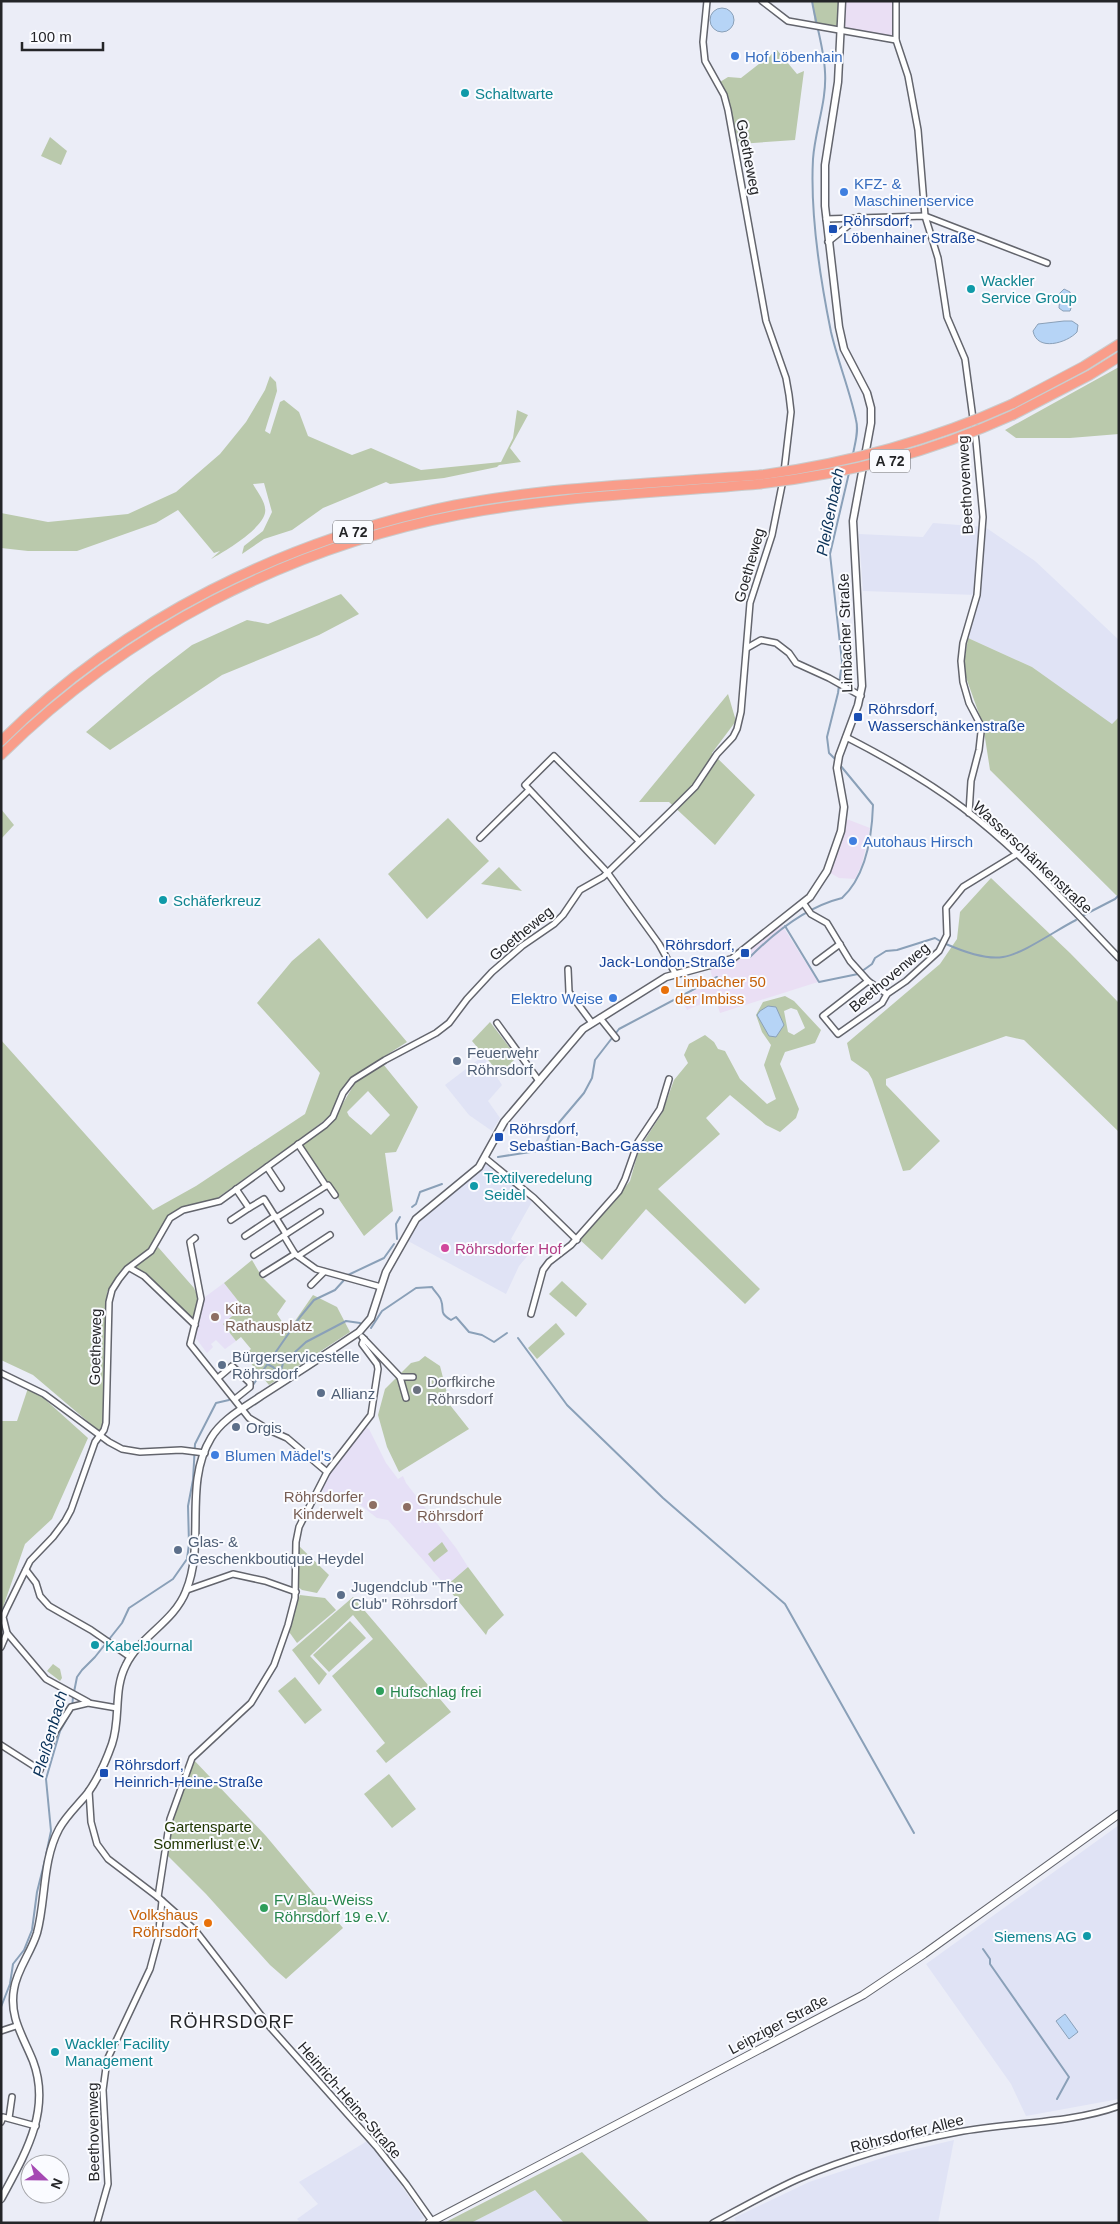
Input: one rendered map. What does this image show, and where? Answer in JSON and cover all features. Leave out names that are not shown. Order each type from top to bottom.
[{"type":"highway","name":"A 72","points":[[1,755],[50,710],[100,670],[163,628],[222,595],[258,578],[333,548],[401,528],[490,509],[760,480],[909,444],[970,423],[1012,404],[1084,366],[1119,344]]},
{"type":"highway","name":"A 72","points":[[1,741],[68,683],[142,630],[185,604],[252,570],[330,539],[401,517],[488,500],[554,492],[834,474],[908,456],[975,432],[1013,415],[1090,375],[1119,357]]},
{"type":"main road","name":"Leipziger Straße","points":[[430,2222],[863,1995],[924,1954],[1119,1814]]},
{"type":"street","name":"Goetheweg","points":[[1,1647],[7,1633],[3,1618],[30,1561],[53,1537],[65,1521],[99,1435],[104,1430],[106,1423],[109,1296],[119,1279],[152,1251],[170,1218],[176,1213],[220,1201],[325,1125],[333,1116],[343,1093],[353,1080],[385,1060],[436,1033],[449,1023],[467,999],[492,972],[522,946],[554,924],[563,915],[580,890],[603,877],[695,787],[717,754],[737,729],[747,648],[750,603],[776,517],[790,439],[792,412],[786,378],[766,322],[728,110],[724,95],[705,61],[703,42],[707,1]]},
{"type":"street","points":[[762,1],[788,21],[840,28],[896,40]]},
{"type":"street","name":"Limbacher Straße","points":[[16,2026],[13,2011],[14,1989],[20,1968],[38,1930],[43,1890],[55,1838],[64,1821],[89,1791],[113,1742],[117,1724],[120,1680],[130,1657],[172,1614],[187,1590],[193,1566],[197,1485],[202,1452],[217,1428],[359,1332],[374,1312],[381,1287],[395,1254],[416,1219],[471,1174],[485,1158],[504,1122],[578,1034],[656,982],[675,973],[732,959],[807,909],[824,876],[841,831],[844,807],[837,768],[839,756],[861,696],[862,667],[853,521],[870,431],[871,408],[862,379],[844,349],[839,327],[826,219],[825,165],[838,82],[842,1]]},
{"type":"street","name":"Beethovenweg","points":[[896,1],[896,40],[908,76],[918,130],[925,216],[938,258],[947,317],[963,352],[968,369],[983,517],[977,595],[963,643],[961,661],[963,682],[981,732],[979,750],[971,781],[970,812]]},
{"type":"street","points":[[826,219],[925,216],[1047,263]]},
{"type":"street","points":[[828,242],[859,217]]},
{"type":"street","points":[[747,648],[762,640],[776,643],[789,653],[796,663],[861,696]]},
{"type":"street","name":"Wasserschänkenstraße","points":[[846,738],[912,772],[970,812],[1017,854],[1119,958]]},
{"type":"street","points":[[639,841],[554,756],[525,786],[607,872],[660,944],[675,973]]},
{"type":"street","points":[[480,838],[529,790]]},
{"type":"street","name":"Beethovenweg","points":[[868,981],[823,1016],[838,1034],[882,1003],[887,994],[906,981],[939,951],[947,935],[946,908],[963,887],[1017,854]]},
{"type":"street","points":[[807,909],[827,923],[860,972],[868,981],[887,994]]},
{"type":"street","points":[[816,962],[840,944]]},
{"type":"street","points":[[568,969],[569,992],[592,1023]]},
{"type":"street","points":[[600,1018],[616,1038]]},
{"type":"street","points":[[497,1023],[539,1081]]},
{"type":"street","points":[[531,1314],[543,1270],[577,1240],[618,1191],[625,1179],[638,1142],[660,1109],[669,1079]]},
{"type":"street","points":[[298,1144],[326,1186],[335,1196]]},
{"type":"street","points":[[485,1158],[534,1198],[577,1240]]},
{"type":"street","points":[[267,1167],[281,1188]]},
{"type":"street","points":[[245,1236],[326,1186]]},
{"type":"street","points":[[236,1189],[249,1208]]},
{"type":"street","points":[[232,1220],[264,1199],[296,1255],[324,1272],[381,1287]]},
{"type":"street","points":[[254,1255],[320,1212]]},
{"type":"street","points":[[263,1274],[330,1235]]},
{"type":"street","points":[[195,1238],[190,1242],[200,1299],[190,1344],[249,1418],[268,1430],[287,1438],[327,1472]]},
{"type":"street","points":[[130,1268],[144,1276],[195,1325]]},
{"type":"street","points":[[311,1284],[324,1272]]},
{"type":"street","points":[[359,1332],[400,1377],[406,1398]]},
{"type":"street","name":"Beethovenweg","points":[[97,2223],[108,2184],[103,2090],[107,2060],[150,1969],[158,1939],[160,1899],[170,1819],[192,1758],[242,1712],[258,1692],[274,1665],[288,1626],[296,1592],[296,1542],[299,1527],[327,1472],[367,1421],[373,1408],[378,1369],[377,1364],[362,1344],[364,1339]]},
{"type":"street","points":[[218,1378],[232,1366],[250,1383],[250,1387],[235,1399]]},
{"type":"street","points":[[1,1373],[44,1394],[108,1442],[130,1451],[202,1452]]},
{"type":"street","points":[[400,1377],[413,1377]]},
{"type":"street","points":[[26,1570],[36,1583],[40,1596],[49,1606],[106,1640],[130,1657]]},
{"type":"street","points":[[187,1590],[233,1574],[265,1581],[296,1592]]},
{"type":"street","points":[[7,1633],[46,1678],[88,1703]]},
{"type":"street","points":[[1,1745],[40,1770],[55,1732],[73,1706],[88,1703],[117,1708]]},
{"type":"street","name":"Heinrich-Heine-Straße","points":[[89,1791],[91,1822],[97,1844],[108,1859],[160,1899],[195,1930],[270,2027],[376,2146],[406,2184],[430,2222]]},
{"type":"street","points":[[1,2031],[16,2026],[32,2058],[38,2080],[39,2098],[36,2126],[26,2154],[1,2199]]},
{"type":"street","points":[[9,2118],[12,2097]]},
{"type":"street","name":"Röhrsdorfer Allee","points":[[713,2223],[798,2179],[900,2144],[974,2129],[1086,2114],[1119,2106]]},
{"type":"street","points":[[1,2122],[3,2116],[36,2126]]},
{"type":"shaded area","points":[[842,1],[896,1],[896,40],[840,28]]},
{"type":"shaded area","points":[[933,523],[985,527],[1035,561],[1119,640],[1119,717],[1112,725],[1032,667],[968,638],[977,595],[863,591],[859,534],[923,537]]},
{"type":"shaded area","points":[[844,818],[870,828],[862,864],[855,879],[839,878],[827,871]]},
{"type":"shaded area","points":[[780,922],[818,982],[720,1013],[715,998],[687,1010],[681,998],[713,981],[709,964],[732,959]]},
{"type":"shaded area","points":[[483,1056],[502,1085],[488,1101],[500,1118],[492,1131],[469,1115],[445,1085]]},
{"type":"shaded area","points":[[485,1158],[534,1198],[511,1239],[529,1254],[519,1266],[506,1294],[408,1241],[432,1204]]},
{"type":"shaded area","name":"Kita Rathausplatz","points":[[224,1283],[239,1302],[239,1310],[223,1324],[236,1341],[225,1349],[216,1340],[211,1344],[213,1347],[207,1353],[195,1337],[205,1297]]},
{"type":"shaded area","name":"Grundschule Röhrsdorf","points":[[366,1427],[369,1429],[386,1463],[398,1479],[403,1476],[406,1483],[456,1548],[468,1567],[446,1586],[388,1520],[377,1518],[345,1493],[336,1504],[323,1491],[323,1486],[329,1474]]},
{"type":"shaded area","points":[[1119,1825],[1119,2099],[1026,2116],[1011,2084],[926,1964]]},
{"type":"shaded area","points":[[369,2140],[424,2218],[415,2223],[301,2223],[297,2219],[318,2204],[299,2182]]},
{"type":"shaded area","points":[[954,2140],[938,2223],[737,2223],[734,2218],[809,2182],[891,2155]]},
{"type":"shaded area","points":[[535,2190],[564,2223],[471,2223]]},
{"type":"green space","points":[[812,1],[842,1],[840,28],[815,25]]},
{"type":"green space","points":[[777,50],[797,74],[804,71],[795,140],[739,144],[730,109],[720,82],[728,77],[741,78]]},
{"type":"green space","points":[[50,137],[67,151],[61,165],[41,156]]},
{"type":"green space","points":[[1119,367],[1119,434],[1070,438],[1016,438],[1005,430]]},
{"type":"green space","points":[[270,376],[276,382],[277,391],[265,431],[270,434],[280,402],[284,400],[299,412],[308,436],[352,455],[371,448],[421,470],[501,462],[513,438],[517,410],[528,415],[510,448],[521,462],[499,465],[444,478],[390,484],[386,482],[323,508],[292,530],[264,539],[242,554],[244,546],[263,531],[272,512],[264,483],[253,484],[265,505],[265,513],[262,520],[250,533],[211,559],[220,551],[214,553],[178,510],[156,523],[77,551],[28,551],[1,548],[1,513],[48,522],[128,514],[176,492],[220,454],[246,422],[265,390]]},
{"type":"green space","points":[[341,594],[359,614],[319,635],[222,675],[110,750],[86,732],[149,678],[192,645],[247,620],[268,624]]},
{"type":"green space","points":[[968,638],[1032,667],[1112,724],[1119,717],[1119,898],[990,770],[983,725],[963,669]]},
{"type":"green space","points":[[728,694],[736,721],[712,753],[755,795],[715,845],[669,802],[639,802]]},
{"type":"green space","points":[[1,809],[14,825],[1,839]]},
{"type":"green space","points":[[448,818],[489,861],[427,919],[388,874]]},
{"type":"green space","points":[[499,867],[522,891],[481,884]]},
{"type":"green space","points":[[991,878],[1070,953],[1119,1003],[1119,1132],[1024,1040],[1006,1036],[886,1079],[886,1085],[940,1141],[910,1170],[903,1171],[872,1079],[868,1072],[851,1060],[847,1043],[940,964],[957,939],[960,912]]},
{"type":"green space","points":[[319,938],[407,1042],[355,1075],[339,1094],[330,1116],[304,1136],[213,1201],[178,1209],[167,1218],[152,1247],[129,1264],[107,1292],[103,1424],[99,1431],[33,1375],[1,1360],[1,1040],[153,1210],[196,1186],[305,1114],[320,1073],[257,1003],[292,961]]},
{"type":"green space","points":[[785,996],[794,1001],[821,1030],[815,1043],[785,1052],[780,1064],[799,1109],[796,1118],[780,1132],[766,1125],[730,1095],[706,1118],[720,1134],[658,1189],[760,1289],[745,1304],[646,1209],[602,1260],[579,1239],[604,1213],[630,1181],[639,1149],[662,1113],[674,1080],[688,1063],[684,1055],[689,1044],[705,1035],[714,1042],[718,1049],[725,1051],[740,1079],[767,1104],[776,1099],[764,1065],[771,1045],[762,1032],[756,1015],[763,1002]],"holes":[[[791,1008],[797,1010],[805,1028],[794,1035],[788,1032],[784,1011]]]},
{"type":"green space","points":[[490,1022],[517,1057],[500,1074],[472,1041]]},
{"type":"green space","points":[[383,1064],[418,1107],[396,1152],[385,1153],[393,1211],[364,1236],[302,1145],[330,1125],[355,1083]],"holes":[[[368,1091],[390,1115],[371,1135],[349,1116],[347,1112]]]},
{"type":"green space","points":[[158,1247],[194,1288],[199,1299],[194,1320],[135,1267]]},
{"type":"green space","points":[[252,1260],[262,1277],[286,1301],[277,1314],[288,1331],[313,1295],[337,1307],[350,1332],[269,1385],[244,1355],[251,1349],[241,1337],[236,1341],[223,1324],[239,1310],[239,1302],[224,1283]]},
{"type":"green space","points":[[562,1281],[587,1304],[576,1317],[549,1294]]},
{"type":"green space","points":[[556,1323],[565,1334],[537,1359],[528,1348]]},
{"type":"green space","points":[[425,1356],[440,1366],[450,1405],[469,1429],[399,1472],[387,1447],[378,1415],[385,1389],[411,1363],[419,1361]]},
{"type":"green space","points":[[29,1385],[88,1438],[52,1519],[25,1544],[1,1613],[1,1421],[17,1421]]},
{"type":"green space","points":[[442,1542],[448,1551],[434,1562],[428,1554]]},
{"type":"green space","points":[[299,1546],[329,1575],[317,1593],[302,1590],[298,1587]]},
{"type":"green space","points":[[468,1567],[504,1615],[488,1630],[486,1635],[446,1586]]},
{"type":"green space","points":[[300,1595],[325,1598],[336,1610],[297,1643],[287,1629]]},
{"type":"green space","points":[[353,1597],[451,1712],[386,1763],[376,1751],[385,1743],[332,1676],[373,1639],[353,1615],[310,1656],[327,1674],[319,1685],[292,1650]]},
{"type":"green space","points":[[350,1621],[366,1638],[329,1672],[313,1655]]},
{"type":"green space","points":[[53,1664],[60,1669],[62,1678],[60,1681],[47,1671]]},
{"type":"green space","points":[[295,1677],[322,1710],[305,1724],[278,1691]]},
{"type":"green space","name":"Gartensparte Sommerlust e.V.","points":[[192,1758],[266,1836],[343,1928],[286,1979],[270,1965],[206,1894],[164,1852],[170,1819]]},
{"type":"green space","points":[[389,1774],[416,1809],[392,1828],[364,1794]]},
{"type":"green space","points":[[582,2152],[650,2223],[564,2223],[535,2190],[471,2223],[444,2223]]},
{"type":"water","points":[[722,8],[731,11],[734,20],[731,29],[722,32],[713,29],[710,20],[713,11]]},
{"type":"water","points":[[1064,289],[1070,292],[1072,305],[1070,311],[1063,311],[1059,308],[1060,293]]},
{"type":"water","points":[[1072,321],[1078,325],[1077,332],[1053,344],[1040,342],[1036,338],[1033,331],[1038,324]]},
{"type":"water","points":[[768,1006],[776,1007],[784,1025],[776,1037],[769,1036],[757,1015]]},
{"type":"water","points":[[1065,2014],[1078,2032],[1069,2039],[1056,2021]]},
{"type":"waterway","name":"Pleißenbach","points":[[812,1],[825,72],[823,105],[813,159],[814,224],[831,332],[857,424],[853,454]]},
{"type":"waterway","name":"Pleißenbach","points":[[837,761],[829,753],[827,737],[838,693],[842,662],[830,554],[849,473]]},
{"type":"waterway","name":"Pleißenbach","points":[[750,957],[792,921],[816,907],[842,898],[857,879],[869,842],[873,805],[840,765]]},
{"type":"waterway","points":[[1084,915],[1119,895]]},
{"type":"waterway","points":[[946,944],[982,956],[1003,957],[1030,947],[1076,920]]},
{"type":"waterway","points":[[785,926],[819,982],[858,974],[872,964],[875,958],[886,951],[897,950],[935,938],[940,941]]},
{"type":"waterway","name":"Pleißenbach","points":[[498,1157],[543,1150],[551,1132],[584,1093],[592,1078],[595,1060],[619,1029],[717,977]]},
{"type":"waterway","name":"Pleißenbach","points":[[412,1207],[416,1204],[420,1192],[442,1184]]},
{"type":"waterway","name":"Pleißenbach","points":[[397,1239],[396,1224],[400,1217]]},
{"type":"waterway","name":"Pleißenbach","points":[[348,1275],[384,1258],[394,1244]]},
{"type":"waterway","name":"Pleißenbach","points":[[253,1385],[314,1300],[335,1290],[345,1279]]},
{"type":"waterway","points":[[371,1328],[382,1311],[416,1288],[432,1287],[440,1298],[445,1315],[451,1320],[456,1317],[469,1332],[482,1335],[494,1342],[507,1333]]},
{"type":"waterway","points":[[293,1354],[306,1342],[346,1321],[360,1323]]},
{"type":"waterway","points":[[518,1338],[567,1405],[663,1498],[785,1604],[914,1833]]},
{"type":"waterway","points":[[267,1364],[273,1367],[280,1375],[283,1363],[288,1359]]},
{"type":"waterway","name":"Pleißenbach","points":[[74,1692],[77,1677],[122,1623],[129,1608],[173,1579],[187,1559],[189,1544],[188,1506],[193,1480],[195,1444],[216,1403],[229,1400]]},
{"type":"waterway","name":"Pleißenbach","points":[[46,1855],[51,1831],[46,1779],[60,1731],[72,1710],[73,1696]]},
{"type":"waterway","name":"Pleißenbach","points":[[1,2007],[10,1984],[13,1964],[24,1950],[32,1930],[37,1892],[45,1860]]},
{"type":"waterway","points":[[983,1949],[990,1959],[990,1964],[1069,2077],[1057,2099]]},
{"type":"place","name":"Hof Löbenhain","points":[[735,56]]},
{"type":"place","name":"Schaltwarte","points":[[465,93]]},
{"type":"place","name":"KFZ- & Maschinenservice","points":[[844,192]]},
{"type":"place","name":"Röhrsdorf, Löbenhainer Straße","points":[[833,229]]},
{"type":"place","name":"Wackler Service Group","points":[[971,289]]},
{"type":"place","name":"Röhrsdorf, Wasserschänkenstraße","points":[[858,717]]},
{"type":"place","name":"Autohaus Hirsch","points":[[853,841]]},
{"type":"place","name":"Schäferkreuz","points":[[163,900]]},
{"type":"place","name":"Röhrsdorf, Jack-London-Straße","points":[[745,953]]},
{"type":"place","name":"Limbacher 50 der Imbiss","points":[[665,990]]},
{"type":"place","name":"Elektro Weise","points":[[613,998]]},
{"type":"place","name":"Feuerwehr Röhrsdorf","points":[[457,1061]]},
{"type":"place","name":"Röhrsdorf, Sebastian-Bach-Gasse","points":[[499,1137]]},
{"type":"place","name":"Textilveredelung Seidel","points":[[474,1186]]},
{"type":"place","name":"Röhrsdorfer Hof","points":[[445,1248]]},
{"type":"place","name":"Kita Rathausplatz","points":[[215,1317]]},
{"type":"place","name":"Bürgerservicestelle Röhrsdorf","points":[[222,1365]]},
{"type":"place","name":"Dorfkirche Röhrsdorf","points":[[417,1390]]},
{"type":"place","name":"Allianz","points":[[321,1393]]},
{"type":"place","name":"Orgis","points":[[236,1427]]},
{"type":"place","name":"Blumen Mädel's","points":[[215,1455]]},
{"type":"place","name":"Röhrsdorfer Kinderwelt","points":[[373,1505]]},
{"type":"place","name":"Grundschule Röhrsdorf","points":[[407,1507]]},
{"type":"place","name":"Glas- & Geschenkboutique Heydel","points":[[178,1550]]},
{"type":"place","name":"Jugendclub \"The Club\" Röhrsdorf","points":[[341,1595]]},
{"type":"place","name":"KabelJournal","points":[[95,1645]]},
{"type":"place","name":"Hufschlag frei","points":[[380,1691]]},
{"type":"place","name":"Röhrsdorf, Heinrich-Heine-Straße","points":[[104,1773]]},
{"type":"place","name":"FV Blau-Weiss Röhrsdorf 19 e.V.","points":[[264,1908]]},
{"type":"place","name":"Volkshaus Röhrsdorf","points":[[208,1923]]},
{"type":"place","name":"Siemens AG","points":[[1087,1936]]},
{"type":"place","name":"Wackler Facility Management","points":[[55,2052]]},
{"type":"district","name":"RÖHRSDORF","points":[[232,2022]]}]
